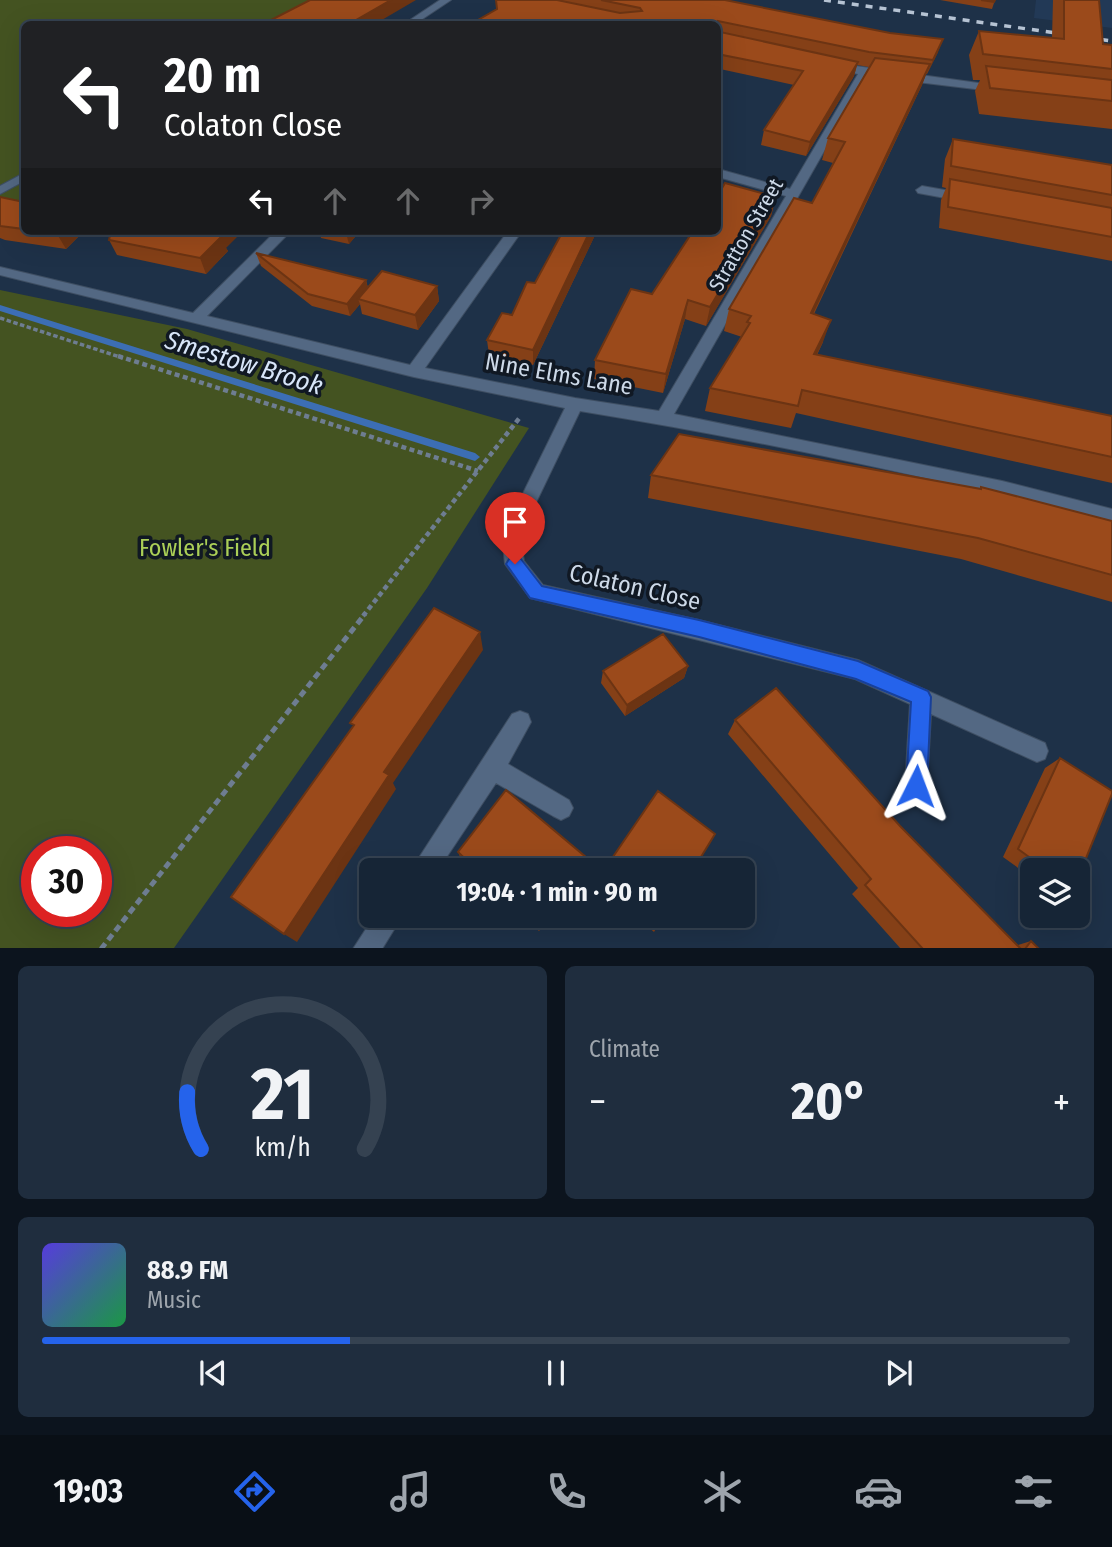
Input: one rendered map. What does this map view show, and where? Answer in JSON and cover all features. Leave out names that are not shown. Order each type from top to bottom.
[{"type":"street","points":[[414,21],[443,2]]},
{"type":"street","points":[[824,64],[864,72],[1016,90]]},
{"type":"street","name":"Stratton Street","points":[[663,418],[864,72]]},
{"type":"street","points":[[721,174],[794,194]]},
{"type":"street","points":[[922,190],[976,200]]},
{"type":"street","points":[[196,318],[280,235]]},
{"type":"street","points":[[414,371],[512,235]]},
{"type":"street","name":"Nine Elms Lane","points":[[0,271],[414,371],[575,404],[663,418],[1002,488],[1112,516]]},
{"type":"street","name":"Colaton Close","points":[[575,404],[512,536],[515,564],[537,592],[699,629],[858,670],[1037,751]]},
{"type":"street","points":[[916,786],[921,697]]},
{"type":"street","points":[[431,858],[493,768],[520,722]]},
{"type":"street","points":[[493,768],[561,808]]},
{"type":"street","points":[[366,948],[381,928]]},
{"type":"lane","points":[[0,191],[21,178]]},
{"type":"path","points":[[0,318],[478,471]]},
{"type":"path","points":[[101,948],[536,396]]},
{"type":"shaded area","points":[[1036,0],[1112,0],[1112,28],[1034,18]]},
{"type":"green space","points":[[0,0],[333,0],[293,21],[21,21],[21,199],[0,214]]},
{"type":"green space","name":"Fowler's Field","points":[[0,290],[187,329],[529,428],[427,588],[174,948],[0,948]]},
{"type":"building","points":[[310,0],[391,0],[354,21],[269,21]]},
{"type":"building","points":[[496,0],[557,0],[620,13],[642,11],[640,8],[601,0],[725,0],[890,33],[943,39],[933,60],[869,52],[721,21],[476,21],[497,9]]},
{"type":"building","points":[[1064,0],[1099,0],[1103,44],[1112,45],[1112,69],[983,54],[979,31],[1064,39]]},
{"type":"building","points":[[721,32],[858,62],[810,142],[764,130],[803,71],[722,55],[721,57]]},
{"type":"building","points":[[875,58],[930,64],[811,313],[831,320],[814,354],[1112,416],[1112,457],[802,390],[798,406],[710,388],[750,323],[747,322],[751,316],[729,309],[794,198],[812,203],[845,142],[828,138]]},
{"type":"building","points":[[986,66],[1112,80],[1112,101],[990,88]]},
{"type":"building","points":[[953,139],[1112,165],[1112,195],[951,166]]},
{"type":"building","points":[[950,179],[1112,208],[1112,237],[948,207]]},
{"type":"building","points":[[725,183],[776,197],[710,307],[688,300],[666,374],[595,360],[631,289],[652,294],[690,235],[721,235],[721,190]]},
{"type":"building","points":[[0,197],[21,201],[21,229],[0,226]]},
{"type":"building","points":[[110,235],[222,236],[200,258],[109,240]]},
{"type":"building","points":[[561,235],[588,235],[533,350],[487,340],[502,313],[512,315],[527,282],[535,283]]},
{"type":"building","points":[[256,253],[366,280],[347,304],[308,294]]},
{"type":"building","points":[[382,271],[437,286],[415,315],[358,299]]},
{"type":"building","points":[[679,434],[981,487],[1112,521],[1112,575],[978,538],[651,475]]},
{"type":"building","points":[[434,608],[480,632],[384,772],[389,775],[284,934],[231,897],[354,725],[350,723]]},
{"type":"building","points":[[663,634],[688,666],[627,705],[603,671]]},
{"type":"building","points":[[776,688],[900,826],[1020,948],[922,948],[865,885],[871,879],[735,720]]},
{"type":"building","points":[[1060,758],[1112,791],[1086,858],[1030,858],[1018,849]]},
{"type":"building","points":[[506,790],[587,858],[464,858],[458,852]]},
{"type":"building","points":[[658,791],[715,834],[700,858],[612,858]]},
{"type":"building","points":[[1031,941],[1038,948],[1026,948]]},
{"type":"waterway","name":"Smestow Brook","points":[[0,308],[475,457]]},
{"type":"railway","points":[[824,0],[1112,41]]},
{"type":"route","points":[[515,564],[537,592],[699,629],[858,670],[921,697],[916,786]]}]
